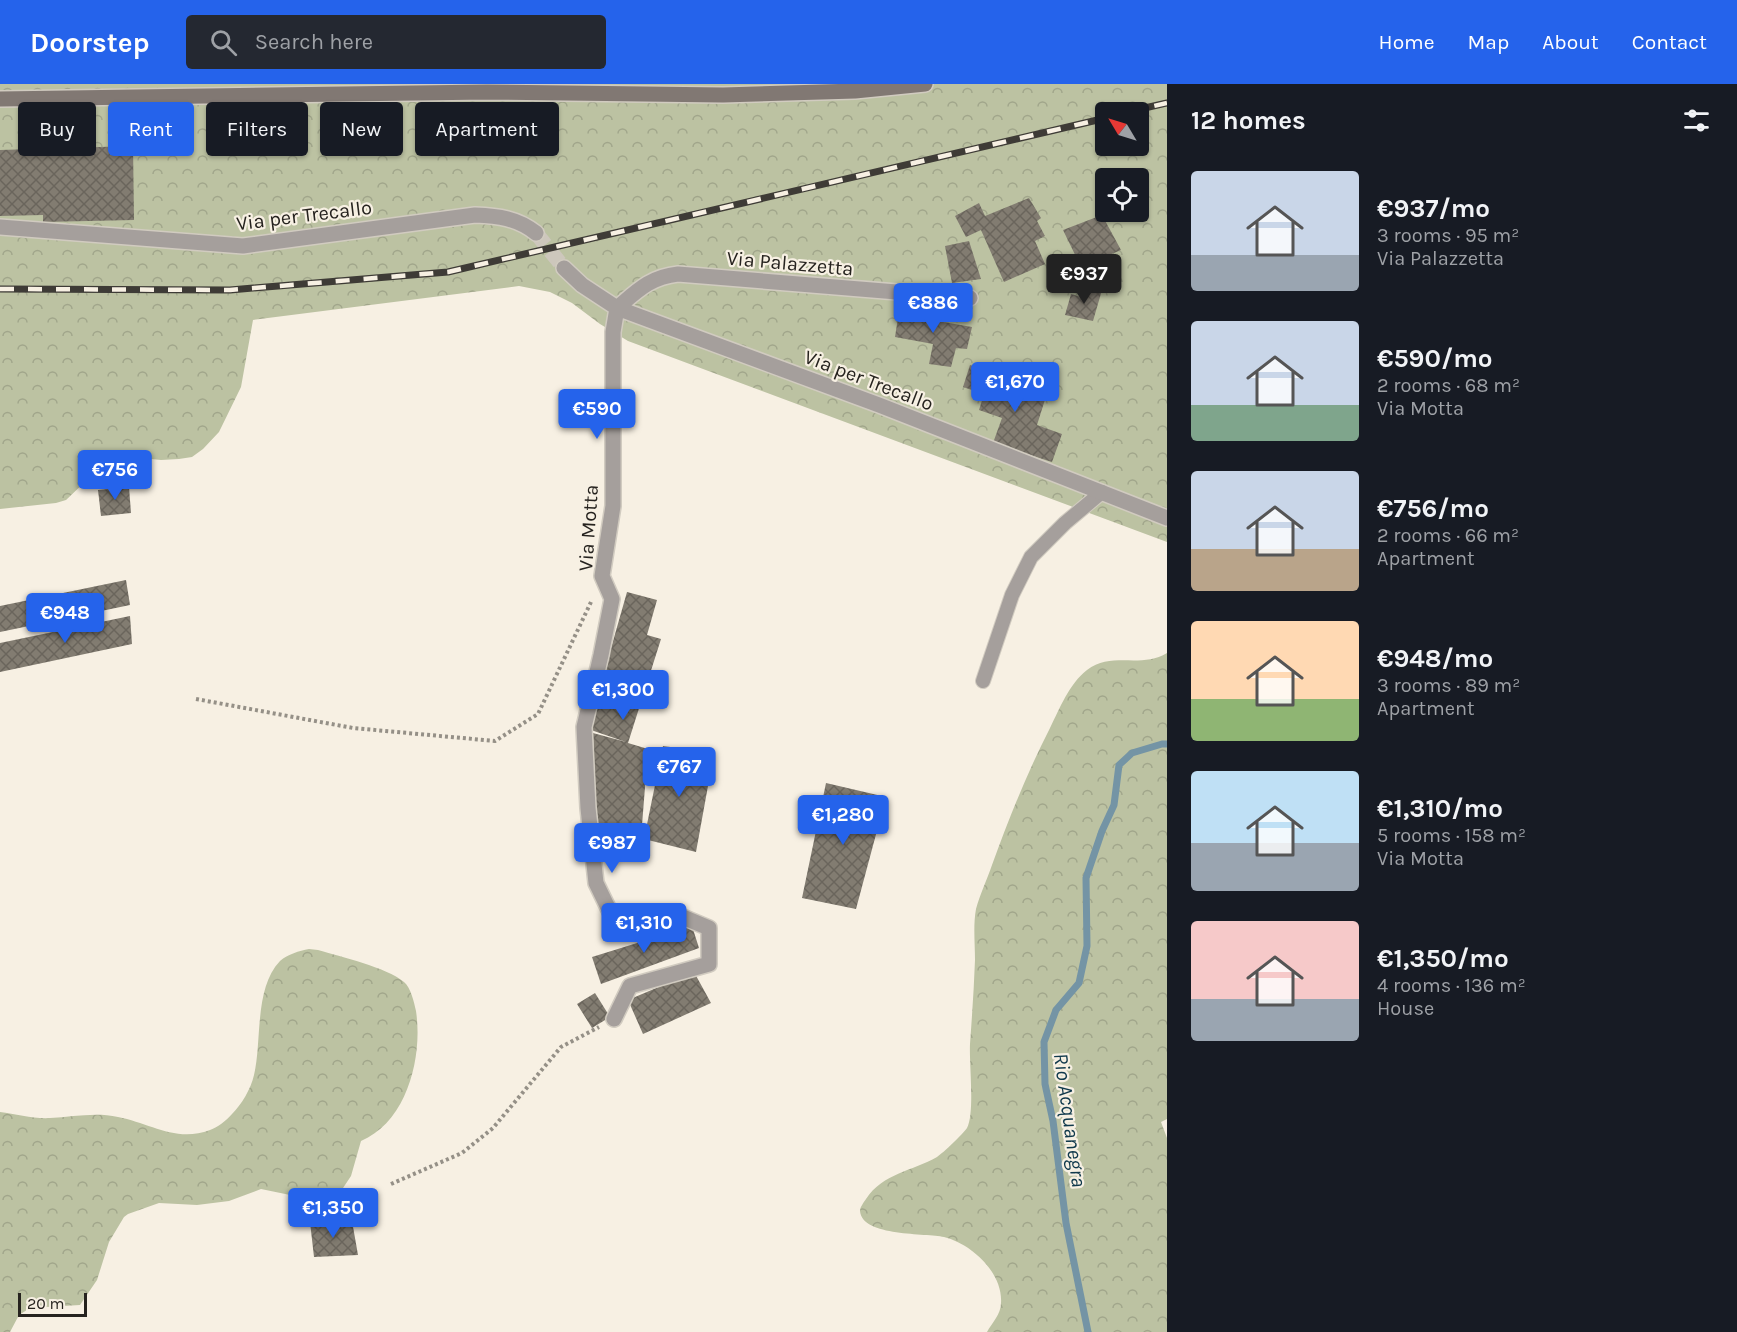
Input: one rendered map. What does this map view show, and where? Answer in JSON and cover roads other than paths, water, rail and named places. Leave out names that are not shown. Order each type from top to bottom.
[{"type":"main road","points":[[0,99],[487,92],[723,95],[855,91],[925,84]]},
{"type":"street","name":"Via per Trecallo","points":[[0,227],[243,246],[475,215],[498,216],[515,220],[536,233]]},
{"type":"street","name":"Via per Trecallo","points":[[564,268],[582,285],[617,308],[879,405],[1167,518]]},
{"type":"street","name":"Via Palazzetta","points":[[617,308],[648,283],[661,276],[678,274],[970,298]]},
{"type":"street","name":"Via Motta","points":[[614,1019],[630,986],[709,964],[709,928],[678,915],[634,925],[614,920],[596,883],[588,808],[584,726],[602,655],[612,599],[603,576],[613,506],[613,332],[617,308]]},
{"type":"lane","points":[[983,681],[1012,595],[1031,557],[1065,523],[1102,492]]},
{"type":"waterway","name":"Rio Acquanegra","points":[[1088,1332],[1066,1223],[1053,1121],[1045,1084],[1044,1042],[1056,1010],[1079,983],[1087,946],[1086,878],[1102,831],[1114,805],[1119,765],[1132,753],[1167,744]]},
{"type":"tunnel","points":[[536,233],[564,268]]},
{"type":"railway","points":[[1149,107],[1167,103]]},
{"type":"railway","points":[[0,289],[230,290],[448,272],[1095,121]]}]
